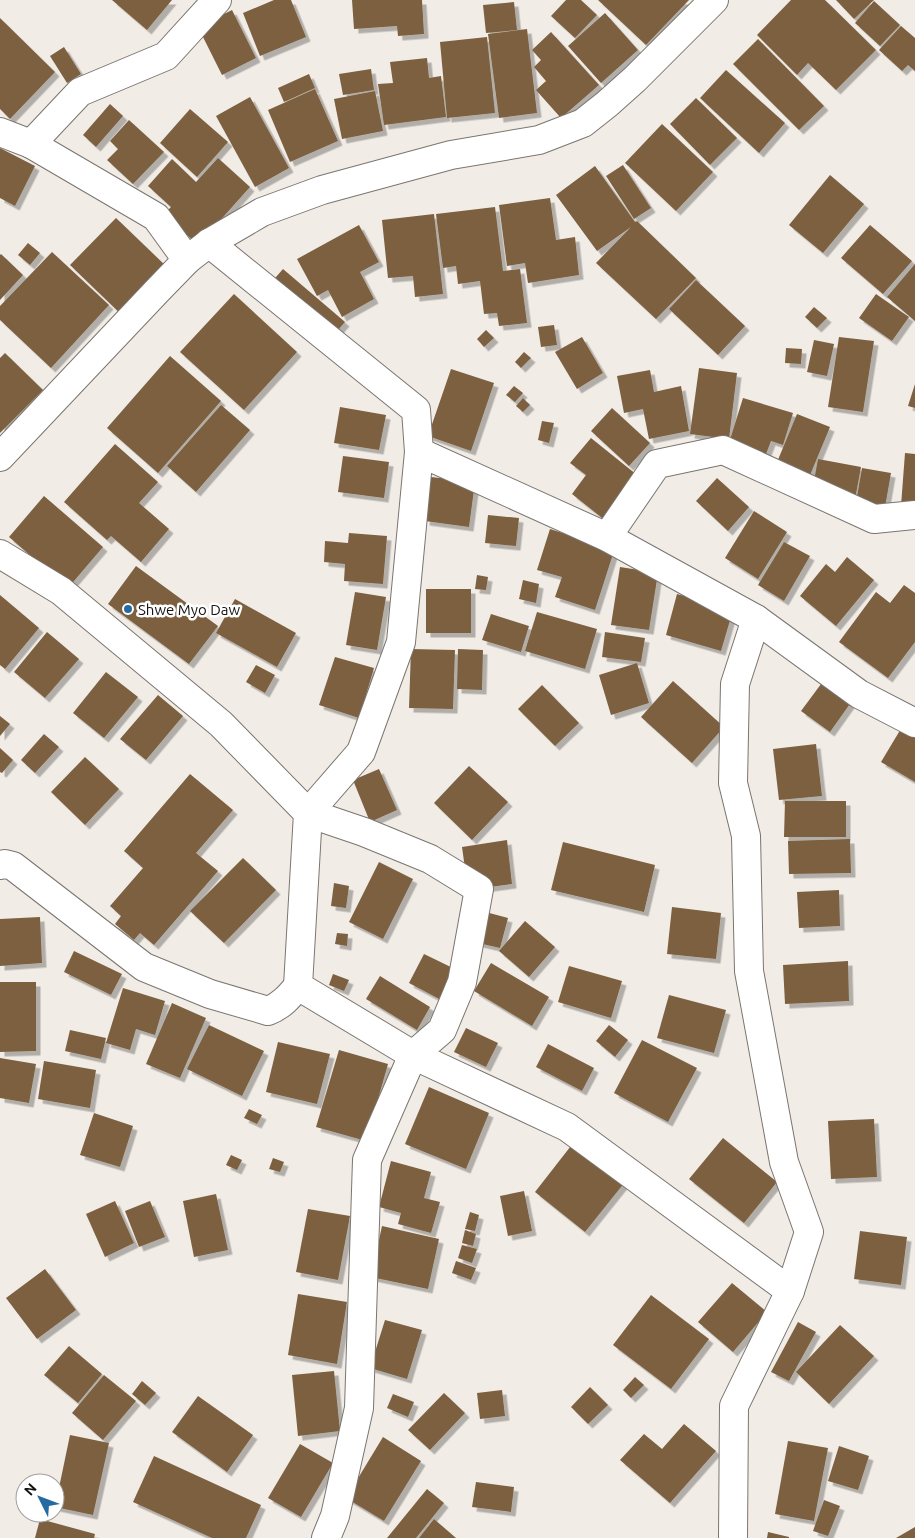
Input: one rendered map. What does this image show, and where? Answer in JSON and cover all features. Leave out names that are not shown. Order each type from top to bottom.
[{"type":"main road","points":[[31,144],[80,92],[166,56],[217,0]]},
{"type":"main road","points":[[0,457],[187,260],[209,243],[262,212],[322,190],[452,155],[539,140],[583,123],[635,79],[714,0]]},
{"type":"main road","points":[[0,132],[31,144],[156,217],[187,260]]},
{"type":"main road","points":[[0,865],[13,866],[144,967],[210,994],[268,1010],[281,1004],[298,986],[308,813],[361,752],[401,642],[419,452],[416,410],[209,243]]},
{"type":"main road","points":[[607,537],[657,464],[723,450],[874,519],[915,515]]},
{"type":"main road","points":[[419,452],[607,537],[756,619],[859,694],[915,723]]},
{"type":"main road","points":[[0,554],[61,592],[221,724],[308,813],[364,832],[430,859],[479,889],[462,982],[442,1030],[414,1055],[367,1160],[359,1408],[335,1516],[326,1538]]},
{"type":"main road","points":[[733,1538],[734,1406],[790,1291],[809,1232],[784,1162],[749,971],[746,836],[733,783],[734,684],[756,619]]},
{"type":"main road","points":[[298,986],[414,1055],[567,1127],[790,1291]]},
{"type":"building","points":[[112,0],[172,0],[147,30]]},
{"type":"building","points":[[274,0],[291,0],[306,37],[260,56],[243,13]]},
{"type":"building","points":[[352,0],[422,0],[424,34],[398,36],[397,26],[354,29]]},
{"type":"building","points":[[566,0],[581,0],[597,15],[575,38],[551,16]]},
{"type":"building","points":[[598,0],[689,0],[646,45]]},
{"type":"building","points":[[791,0],[825,0],[876,50],[836,90],[808,63],[797,75],[757,35]]},
{"type":"building","points":[[836,0],[874,0],[854,19]]},
{"type":"building","points":[[874,1],[900,25],[880,46],[855,23]]},
{"type":"building","points":[[514,2],[517,30],[486,33],[483,5]]},
{"type":"building","points":[[232,10],[256,58],[222,75],[198,27]]},
{"type":"building","points":[[605,13],[638,50],[601,83],[568,46]]},
{"type":"building","points":[[0,18],[55,72],[10,119],[0,109]]},
{"type":"building","points":[[901,26],[915,38],[915,71],[908,65],[902,71],[879,50]]},
{"type":"building","points":[[527,29],[537,113],[499,118],[488,34]]},
{"type":"building","points":[[551,32],[599,85],[561,118],[536,90],[546,81],[534,67],[541,60],[532,50]]},
{"type":"building","points":[[487,37],[495,113],[447,118],[440,42]]},
{"type":"building","points":[[758,39],[824,106],[799,130],[733,64]]},
{"type":"building","points":[[64,47],[81,74],[67,83],[50,56]]},
{"type":"building","points":[[427,58],[429,78],[441,76],[446,117],[384,125],[378,84],[393,83],[390,62]]},
{"type":"building","points":[[371,69],[374,90],[343,95],[339,74]]},
{"type":"building","points":[[726,70],[785,123],[759,153],[700,98]]},
{"type":"building","points":[[309,74],[315,88],[284,102],[278,88]]},
{"type":"building","points":[[315,89],[338,141],[290,162],[268,110]]},
{"type":"building","points":[[375,91],[383,131],[342,139],[334,99]]},
{"type":"building","points":[[250,97],[289,168],[255,187],[216,116]]},
{"type":"building","points":[[696,98],[737,138],[710,165],[670,124]]},
{"type":"building","points":[[110,104],[123,116],[96,147],[83,135]]},
{"type":"building","points":[[190,109],[228,142],[197,177],[160,143]]},
{"type":"building","points":[[129,120],[164,152],[133,184],[107,160],[118,149],[110,141]]},
{"type":"building","points":[[662,124],[713,172],[676,211],[625,163]]},
{"type":"building","points":[[0,148],[35,166],[15,206],[0,198]]},
{"type":"building","points":[[218,158],[250,187],[198,245],[164,214],[171,207],[148,186],[172,159],[196,182]]},
{"type":"building","points":[[623,165],[651,208],[634,219],[606,176]]},
{"type":"building","points":[[595,166],[635,222],[637,221],[696,278],[656,319],[596,263],[631,227],[597,251],[556,195]]},
{"type":"building","points":[[830,175],[864,204],[823,253],[789,225]]},
{"type":"building","points":[[550,198],[556,240],[575,237],[579,275],[528,283],[525,263],[507,266],[499,205]]},
{"type":"building","points":[[495,207],[503,271],[520,269],[527,323],[499,326],[497,313],[484,314],[480,281],[458,284],[456,266],[443,268],[436,214]]},
{"type":"building","points":[[434,214],[443,294],[415,297],[413,276],[388,278],[382,220]]},
{"type":"building","points":[[116,218],[169,269],[124,317],[70,265]]},
{"type":"building","points":[[359,225],[379,262],[360,272],[374,299],[342,317],[328,290],[317,296],[297,259]]},
{"type":"building","points":[[870,225],[912,261],[883,294],[841,258]]},
{"type":"building","points":[[28,243],[40,253],[30,265],[18,255]]},
{"type":"building","points":[[52,252],[109,305],[51,368],[0,320],[0,306]]},
{"type":"building","points":[[0,255],[23,275],[0,300]]},
{"type":"building","points":[[915,264],[915,321],[887,297]]},
{"type":"building","points":[[283,269],[345,322],[323,347],[262,293]]},
{"type":"building","points":[[696,280],[745,326],[718,355],[669,309]]},
{"type":"building","points":[[234,294],[297,352],[244,410],[180,352]]},
{"type":"building","points":[[876,294],[909,317],[892,341],[859,318]]},
{"type":"building","points":[[814,307],[827,318],[817,328],[805,317]]},
{"type":"building","points":[[554,325],[557,345],[541,347],[538,327]]},
{"type":"building","points":[[486,330],[494,338],[484,347],[477,339]]},
{"type":"building","points":[[582,337],[603,373],[577,389],[555,352]]},
{"type":"building","points":[[839,337],[874,341],[863,412],[828,407]]},
{"type":"building","points":[[814,340],[834,344],[827,376],[807,372]]},
{"type":"building","points":[[786,348],[802,349],[801,364],[785,363]]},
{"type":"building","points":[[524,352],[531,358],[521,368],[515,362]]},
{"type":"building","points":[[5,353],[43,390],[0,433],[0,358]]},
{"type":"building","points":[[170,356],[221,401],[158,473],[107,428]]},
{"type":"building","points":[[699,368],[737,373],[729,439],[690,434]]},
{"type":"building","points":[[451,369],[494,383],[471,451],[428,436]]},
{"type":"building","points":[[650,370],[654,392],[681,386],[689,431],[649,439],[643,409],[624,413],[617,376]]},
{"type":"building","points":[[915,384],[915,408],[908,406]]},
{"type":"building","points":[[514,386],[523,393],[515,402],[506,395]]},
{"type":"building","points":[[523,398],[530,405],[523,412],[516,406]]},
{"type":"building","points":[[743,398],[793,413],[783,445],[771,441],[766,454],[729,443]]},
{"type":"building","points":[[221,405],[250,430],[196,492],[167,466]]},
{"type":"building","points":[[340,407],[386,415],[379,450],[334,443]]},
{"type":"building","points":[[612,408],[650,443],[629,466],[591,431]]},
{"type":"building","points":[[797,414],[830,427],[808,480],[775,467]]},
{"type":"building","points":[[542,421],[554,423],[549,443],[538,440]]},
{"type":"building","points":[[591,438],[637,475],[606,521],[572,494],[586,475],[570,463]]},
{"type":"building","points":[[115,444],[158,482],[139,503],[169,529],[141,562],[111,536],[107,540],[64,502]]},
{"type":"building","points":[[905,453],[915,454],[915,508],[901,506]]},
{"type":"building","points":[[343,456],[389,462],[384,498],[338,492]]},
{"type":"building","points":[[818,459],[861,467],[854,505],[811,497]]},
{"type":"building","points":[[862,468],[891,473],[884,513],[855,508]]},
{"type":"building","points":[[431,477],[475,482],[469,527],[425,521]]},
{"type":"building","points":[[717,478],[749,507],[728,531],[696,501]]},
{"type":"building","points":[[44,496],[103,547],[68,588],[9,537]]},
{"type":"building","points":[[754,511],[787,532],[758,579],[725,558]]},
{"type":"building","points":[[488,515],[519,518],[516,546],[485,543]]},
{"type":"building","points":[[550,529],[600,545],[598,549],[613,554],[595,610],[555,597],[562,577],[537,570]]},
{"type":"building","points":[[349,533],[387,536],[383,584],[344,581],[345,564],[324,562],[325,541],[348,543]]},
{"type":"building","points":[[784,542],[810,556],[784,601],[758,585]]},
{"type":"building","points":[[847,557],[874,580],[836,626],[800,596],[826,564],[835,572]]},
{"type":"building","points":[[136,566],[218,626],[189,664],[108,604]]},
{"type":"building","points":[[620,567],[658,573],[649,630],[611,625]]},
{"type":"building","points":[[477,575],[488,577],[486,590],[475,589]]},
{"type":"building","points":[[523,580],[539,584],[536,603],[519,599]]},
{"type":"building","points":[[904,585],[915,593],[915,642],[888,678],[839,642],[876,592],[890,603]]},
{"type":"building","points":[[426,589],[471,589],[471,633],[426,633]]},
{"type":"building","points":[[355,592],[386,597],[377,650],[346,645]]},
{"type":"building","points":[[677,594],[733,610],[721,651],[666,635]]},
{"type":"building","points":[[0,595],[39,628],[5,669],[0,665]]},
{"type":"building","points":[[235,599],[296,633],[277,667],[216,633]]},
{"type":"building","points":[[537,612],[597,629],[585,669],[525,651]]},
{"type":"building","points":[[491,614],[529,626],[521,652],[482,640]]},
{"type":"building","points":[[47,632],[79,659],[45,698],[14,672]]},
{"type":"building","points":[[605,632],[645,638],[641,662],[602,657]]},
{"type":"building","points":[[411,649],[455,650],[453,709],[409,708]]},
{"type":"building","points":[[458,649],[483,650],[482,690],[457,689]]},
{"type":"building","points":[[335,657],[374,668],[359,718],[319,705]]},
{"type":"building","points":[[637,663],[649,703],[611,715],[599,675]]},
{"type":"building","points":[[256,665],[275,675],[265,693],[246,682]]},
{"type":"building","points":[[106,672],[138,697],[104,738],[73,713]]},
{"type":"building","points":[[824,680],[852,701],[830,732],[801,711]]},
{"type":"building","points":[[673,681],[724,727],[692,763],[641,717]]},
{"type":"building","points":[[542,685],[579,723],[555,746],[518,709]]},
{"type":"building","points":[[158,695],[183,716],[146,760],[120,739]]},
{"type":"building","points":[[0,716],[10,724],[0,736]]},
{"type":"building","points":[[905,722],[915,728],[915,782],[881,762]]},
{"type":"building","points":[[44,734],[59,747],[35,773],[21,760]]},
{"type":"building","points":[[816,744],[822,796],[779,800],[773,749]]},
{"type":"building","points":[[0,748],[13,760],[2,773],[0,772]]},
{"type":"building","points":[[85,757],[119,789],[85,825],[51,792]]},
{"type":"building","points":[[469,766],[508,802],[472,840],[434,803]]},
{"type":"building","points":[[379,769],[397,810],[370,822],[353,780]]},
{"type":"building","points":[[190,774],[233,810],[196,853],[218,871],[154,945],[140,933],[134,940],[115,924],[121,916],[110,906],[143,868],[124,851]]},
{"type":"building","points":[[785,801],[846,801],[846,837],[784,837]]},
{"type":"building","points":[[850,839],[851,873],[789,874],[788,841]]},
{"type":"building","points":[[507,840],[512,884],[468,890],[462,847]]},
{"type":"building","points":[[563,842],[655,865],[644,912],[551,890]]},
{"type":"building","points":[[243,858],[276,890],[224,943],[190,911]]},
{"type":"building","points":[[379,862],[413,879],[383,939],[349,922]]},
{"type":"building","points":[[334,883],[349,886],[346,908],[331,906]]},
{"type":"building","points":[[839,890],[840,926],[799,928],[797,892]]},
{"type":"building","points":[[672,907],[721,913],[716,959],[667,954]]},
{"type":"building","points":[[482,911],[508,918],[500,948],[474,942]]},
{"type":"building","points":[[40,917],[42,963],[0,966],[0,919]]},
{"type":"building","points":[[525,921],[555,947],[529,977],[499,951]]},
{"type":"building","points":[[337,933],[348,934],[347,946],[335,944]]},
{"type":"building","points":[[74,951],[122,974],[111,995],[64,972]]},
{"type":"building","points":[[424,954],[459,971],[443,1001],[409,983]]},
{"type":"building","points":[[848,961],[849,1001],[785,1004],[783,965]]},
{"type":"building","points":[[491,963],[549,997],[532,1026],[474,991]]},
{"type":"building","points":[[569,966],[622,981],[611,1018],[558,1002]]},
{"type":"building","points":[[333,974],[349,980],[344,991],[329,985]]},
{"type":"building","points":[[380,976],[430,1007],[417,1030],[366,999]]},
{"type":"building","points":[[0,982],[36,982],[36,1051],[0,1052]]},
{"type":"building","points":[[123,988],[165,1001],[155,1035],[136,1029],[130,1050],[106,1043]]},
{"type":"building","points":[[669,995],[726,1010],[714,1053],[657,1038]]},
{"type":"building","points":[[172,1003],[206,1018],[180,1078],[146,1064]]},
{"type":"building","points":[[209,1025],[264,1051],[242,1096],[187,1069]]},
{"type":"building","points":[[609,1025],[628,1040],[615,1057],[596,1041]]},
{"type":"building","points":[[466,1028],[498,1043],[486,1067],[454,1052]]},
{"type":"building","points":[[70,1030],[106,1038],[101,1059],[65,1051]]},
{"type":"building","points":[[642,1040],[697,1068],[668,1122],[614,1093]]},
{"type":"building","points":[[278,1042],[330,1054],[317,1104],[266,1092]]},
{"type":"building","points":[[548,1044],[594,1068],[582,1091],[536,1067]]},
{"type":"building","points":[[339,1050],[388,1064],[366,1141],[316,1127]]},
{"type":"building","points":[[0,1058],[36,1064],[29,1103],[0,1098]]},
{"type":"building","points":[[44,1061],[96,1070],[90,1108],[38,1099]]},
{"type":"building","points":[[429,1087],[489,1113],[466,1169],[405,1144]]},
{"type":"building","points":[[249,1109],[262,1115],[257,1124],[244,1118]]},
{"type":"building","points":[[94,1113],[133,1126],[120,1167],[80,1155]]},
{"type":"building","points":[[874,1119],[877,1177],[831,1179],[828,1121]]},
{"type":"building","points":[[723,1138],[777,1182],[744,1223],[689,1179]]},
{"type":"building","points":[[574,1142],[625,1182],[585,1232],[535,1192]]},
{"type":"building","points":[[231,1155],[242,1160],[237,1170],[226,1165]]},
{"type":"building","points":[[273,1158],[284,1162],[280,1172],[269,1169]]},
{"type":"building","points":[[391,1161],[431,1172],[424,1198],[440,1202],[431,1233],[398,1224],[401,1213],[379,1207]]},
{"type":"building","points":[[524,1191],[532,1231],[508,1236],[500,1196]]},
{"type":"building","points":[[216,1194],[228,1250],[194,1257],[183,1201]]},
{"type":"building","points":[[115,1201],[134,1243],[105,1257],[86,1214]]},
{"type":"building","points":[[150,1201],[165,1237],[139,1247],[125,1211]]},
{"type":"building","points":[[308,1209],[350,1216],[338,1280],[296,1272]]},
{"type":"building","points":[[470,1212],[479,1215],[475,1231],[465,1229]]},
{"type":"building","points":[[382,1226],[439,1239],[428,1289],[371,1277]]},
{"type":"building","points":[[465,1230],[476,1234],[473,1246],[462,1243]]},
{"type":"building","points":[[860,1231],[907,1237],[901,1285],[854,1279]]},
{"type":"building","points":[[462,1245],[477,1249],[472,1263],[458,1258]]},
{"type":"building","points":[[456,1261],[476,1268],[471,1280],[452,1273]]},
{"type":"building","points":[[45,1269],[76,1310],[37,1339],[6,1298]]},
{"type":"building","points":[[732,1283],[767,1312],[733,1352],[698,1322]]},
{"type":"building","points":[[298,1294],[347,1302],[337,1364],[288,1355]]},
{"type":"building","points":[[651,1295],[709,1339],[671,1389],[613,1345]]},
{"type":"building","points":[[385,1320],[422,1330],[407,1379],[370,1368]]},
{"type":"building","points":[[798,1322],[816,1332],[789,1381],[771,1372]]},
{"type":"building","points":[[840,1325],[874,1356],[829,1404],[796,1372]]},
{"type":"building","points":[[69,1346],[102,1374],[78,1403],[44,1375]]},
{"type":"building","points":[[334,1371],[340,1431],[298,1436],[292,1375]]},
{"type":"building","points":[[104,1375],[136,1401],[103,1440],[72,1413]]},
{"type":"building","points":[[635,1377],[644,1385],[631,1398],[623,1390]]},
{"type":"building","points":[[142,1381],[156,1393],[145,1405],[132,1394]]},
{"type":"building","points":[[590,1387],[608,1405],[588,1424],[571,1407]]},
{"type":"building","points":[[502,1390],[505,1416],[480,1419],[477,1393]]},
{"type":"building","points":[[444,1393],[465,1413],[430,1450],[408,1430]]},
{"type":"building","points":[[393,1394],[414,1402],[408,1417],[387,1408]]},
{"type":"building","points":[[198,1396],[253,1435],[227,1472],[172,1432]]},
{"type":"building","points":[[684,1424],[716,1451],[670,1503],[620,1460],[644,1434],[662,1449]]},
{"type":"building","points":[[70,1435],[109,1443],[93,1515],[65,1509],[65,1473],[62,1473]]},
{"type":"building","points":[[383,1437],[421,1461],[384,1521],[346,1498]]},
{"type":"building","points":[[788,1441],[828,1448],[814,1521],[775,1514]]},
{"type":"building","points":[[300,1444],[333,1463],[301,1517],[268,1498]]},
{"type":"building","points":[[839,1446],[869,1456],[858,1490],[828,1481]]},
{"type":"building","points":[[154,1456],[261,1505],[246,1538],[212,1538],[133,1502]]},
{"type":"building","points":[[476,1482],[514,1487],[511,1512],[472,1507]]},
{"type":"building","points":[[427,1489],[444,1503],[416,1538],[387,1538]]},
{"type":"building","points":[[824,1500],[840,1506],[828,1536],[813,1531]]},
{"type":"building","points":[[434,1519],[456,1538],[419,1538]]},
{"type":"building","points":[[39,1523],[55,1523],[95,1534],[94,1538],[35,1538]]},
{"type":"building","points":[[915,1527],[915,1538],[896,1538]]},
{"type":"building","points":[[768,1532],[789,1537],[789,1538],[767,1538]]},
{"type":"place","name":"Shwe Myo Daw","points":[[128,609]]}]
